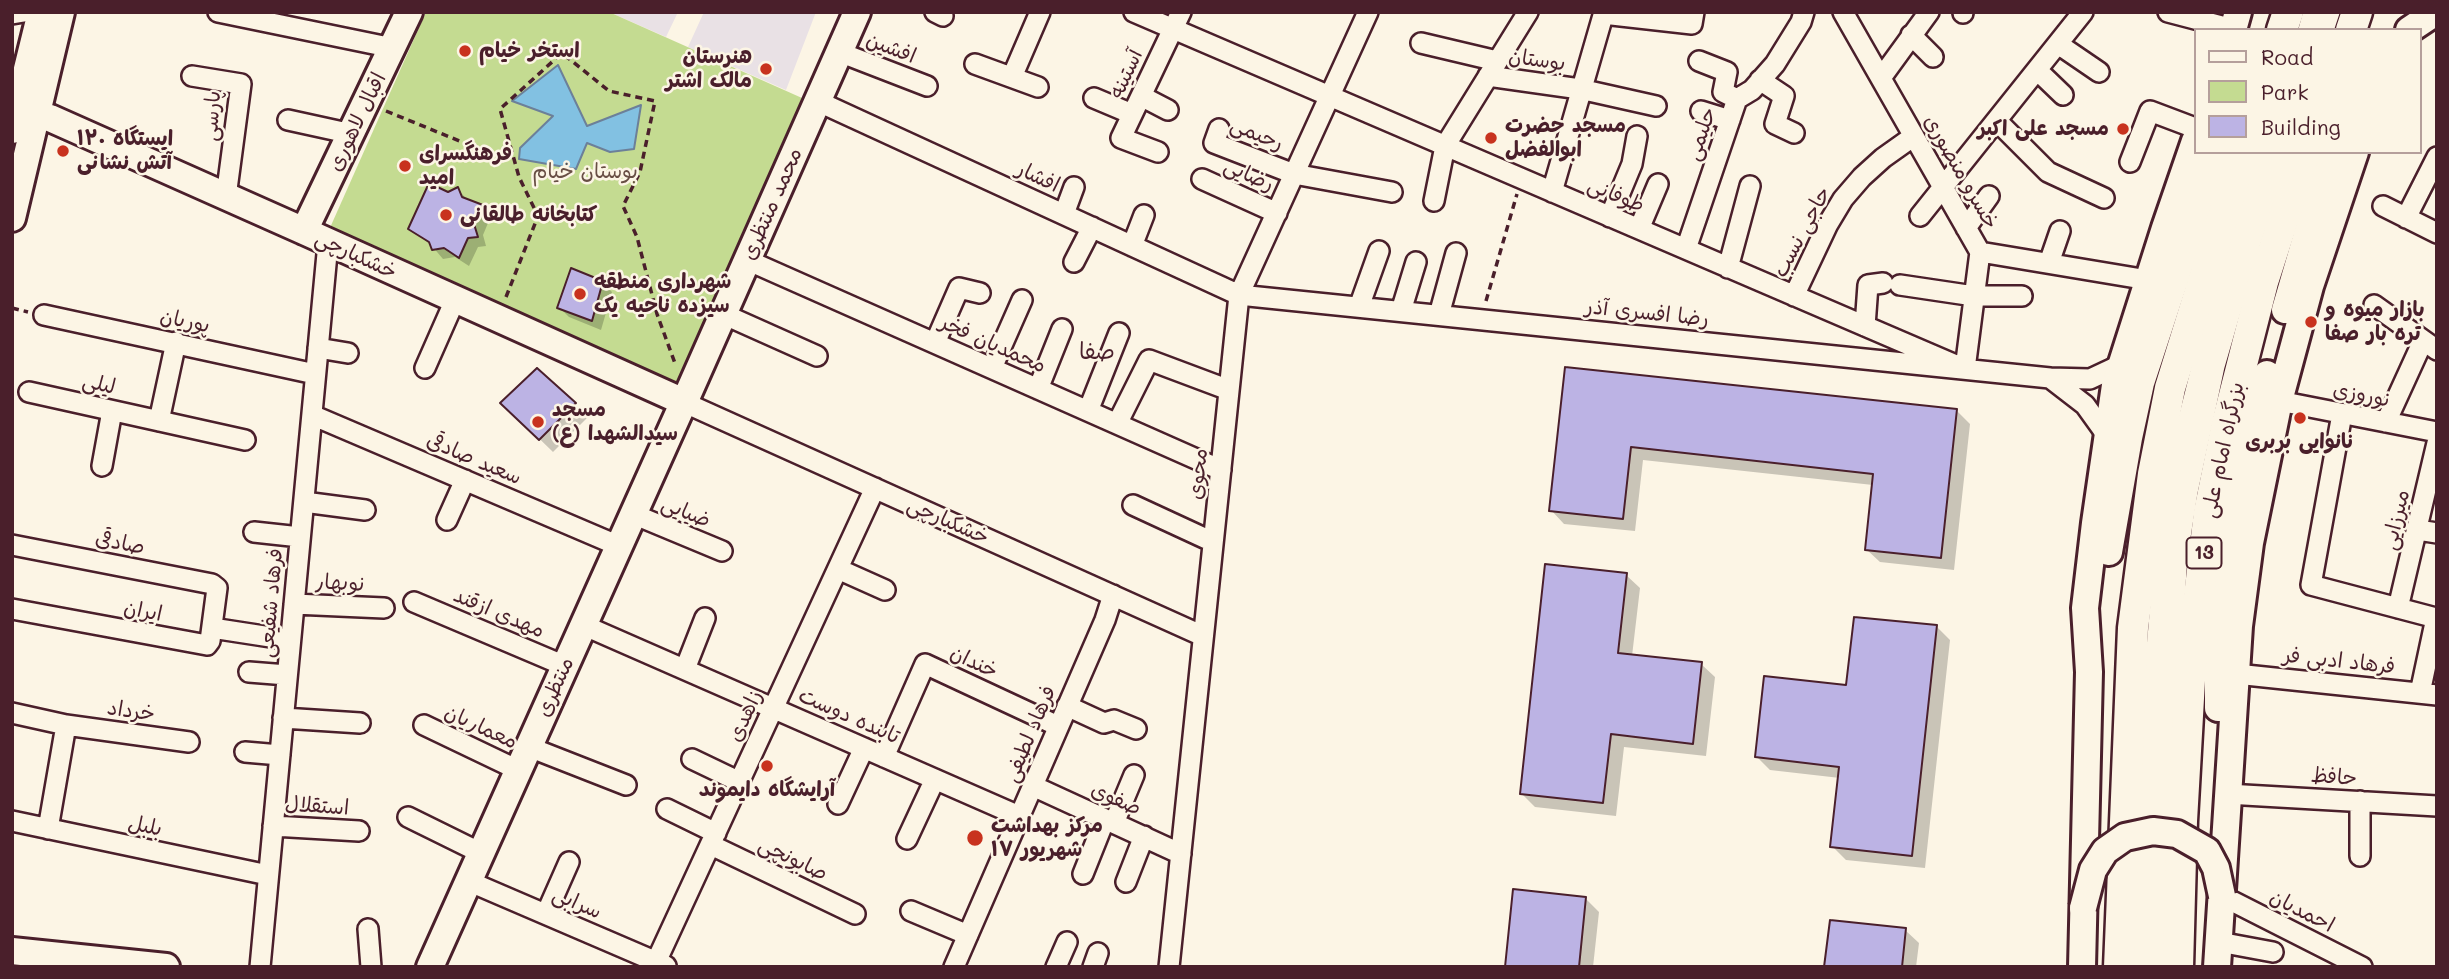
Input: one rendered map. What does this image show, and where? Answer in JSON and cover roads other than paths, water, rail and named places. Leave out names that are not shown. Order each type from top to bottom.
[{"type":"highway","points":[[2119,967],[2133,628],[2153,474],[2170,388],[2242,154]]},
{"type":"highway","name":"بزرگراه امام علی","points":[[2178,967],[2182,821],[2191,663],[2209,512],[2227,424],[2263,282],[2304,154]]},
{"type":"main road","points":[[12,218],[22,117],[41,12]]},
{"type":"main road","points":[[22,117],[61,12]]},
{"type":"main road","name":"اقبال لاهوری","points":[[304,231],[410,12]]},
{"type":"main road","name":"محمد منتظری","points":[[684,402],[857,12]]},
{"type":"main road","points":[[2267,28],[2276,12]]},
{"type":"main road","points":[[2412,28],[2436,12]]},
{"type":"main road","name":"خشکبارچی","points":[[22,117],[226,197],[684,402]]},
{"type":"main road","points":[[2082,967],[2089,672],[2085,608],[2115,385],[2194,144]]},
{"type":"main road","points":[[2089,672],[2141,383],[2216,154]]},
{"type":"main road","points":[[2228,790],[2219,735],[2218,626],[2228,549],[2240,477],[2294,275],[2330,154]]},
{"type":"main road","points":[[2218,954],[2239,626],[2250,543],[2278,401],[2310,286],[2354,154]]},
{"type":"main road","name":"منتظری","points":[[430,967],[684,402]]},
{"type":"main road","points":[[2084,908],[2093,870],[2105,851],[2125,837],[2153,831],[2177,834],[2207,851],[2216,868],[2222,896]]},
{"type":"main road","points":[[12,951],[166,967]]},
{"type":"street","points":[[12,14],[24,12]]},
{"type":"street","points":[[218,12],[393,48]]},
{"type":"street","points":[[1012,77],[1040,12]]},
{"type":"street","name":"طوفانی","points":[[1134,12],[1177,20],[1330,96],[1965,369]]},
{"type":"street","name":"محوی","points":[[1169,967],[1239,295],[1368,12]]},
{"type":"street","points":[[1434,201],[1445,146],[1528,12]]},
{"type":"street","points":[[1552,192],[1604,13],[1692,24],[1695,12]]},
{"type":"street","name":"حلیمی","points":[[1686,249],[1737,99],[1752,90],[1775,64],[1801,22],[1804,12]]},
{"type":"street","name":"خسرو منصوری","points":[[1843,12],[1980,252],[1965,369]]},
{"type":"street","points":[[1881,78],[1929,12]]},
{"type":"street","points":[[1920,216],[2083,12]]},
{"type":"street","points":[[2168,12],[2226,28]]},
{"type":"street","name":"آستینه","points":[[1157,152],[1121,138],[1177,20]]},
{"type":"street","points":[[2330,28],[2349,21]]},
{"type":"street","points":[[1911,35],[1933,57]]},
{"type":"street","name":"بوستان","points":[[1421,43],[1493,69],[1656,106]]},
{"type":"street","points":[[2058,44],[2099,72]]},
{"type":"street","name":"افشین","points":[[839,52],[927,86]]},
{"type":"street","points":[[1699,61],[1727,72],[1723,92],[1737,99]]},
{"type":"street","points":[[975,64],[1038,87]]},
{"type":"street","points":[[2037,71],[2063,95]]},
{"type":"street","name":"پارسی","points":[[191,76],[241,84],[226,197]]},
{"type":"street","points":[[1760,80],[1784,96],[1775,124],[1794,133]]},
{"type":"street","points":[[1141,96],[1168,110]]},
{"type":"street","points":[[1094,98],[1132,114]]},
{"type":"street","name":"افشار","points":[[817,101],[1239,295]]},
{"type":"street","points":[[1701,111],[1730,120]]},
{"type":"street","points":[[2130,162],[2150,111],[2194,128]]},
{"type":"street","points":[[288,120],[352,134]]},
{"type":"street","points":[[1997,121],[2048,172],[2104,198]]},
{"type":"street","points":[[1610,217],[1632,164],[1637,135]]},
{"type":"street","name":"حاجی نسب","points":[[1794,296],[1828,224],[1843,199],[1876,164],[1914,136]]},
{"type":"street","name":"رحیمی","points":[[1210,153],[1294,174],[1392,192]]},
{"type":"street","name":"رضایی","points":[[1210,153],[1277,213]]},
{"type":"street","points":[[2140,967],[2153,669],[2163,559],[2175,470],[2207,344],[2266,154]]},
{"type":"street","points":[[2156,967],[2165,745],[2178,556],[2188,492],[2215,366],[2251,242],[2281,154]]},
{"type":"street","points":[[2406,218],[2437,157]]},
{"type":"street","points":[[1639,229],[1658,184]]},
{"type":"street","points":[[1728,268],[1750,186]]},
{"type":"street","points":[[1064,214],[1074,187]]},
{"type":"street","points":[[1966,228],[1989,196]]},
{"type":"street","points":[[2383,206],[2437,233]]},
{"type":"street","points":[[1132,246],[1144,215]]},
{"type":"street","points":[[1074,262],[1092,227]]},
{"type":"street","points":[[2049,263],[2060,231]]},
{"type":"street","name":"فرهاد شفیعی","points":[[260,967],[328,243]]},
{"type":"street","points":[[1359,307],[1378,251]]},
{"type":"street","points":[[1980,252],[2148,280]]},
{"type":"street","points":[[1439,315],[1456,253]]},
{"type":"street","name":"محمدیان فخر","points":[[747,260],[1221,470]]},
{"type":"street","points":[[1401,311],[1416,262]]},
{"type":"street","points":[[1865,326],[1868,285],[1891,284],[1975,296],[2022,296]]},
{"type":"street","points":[[935,343],[959,288],[981,293]]},
{"type":"street","name":"رضا افسری آذر","points":[[1239,295],[2050,378],[2090,379],[2122,363]]},
{"type":"street","points":[[425,368],[454,300]]},
{"type":"street","points":[[992,368],[1022,300]]},
{"type":"street","points":[[2374,305],[2430,346],[2386,422]]},
{"type":"street","points":[[723,314],[817,356]]},
{"type":"street","name":"پوریان","points":[[44,315],[316,374]]},
{"type":"street","points":[[1038,389],[1062,329]]},
{"type":"street","points":[[1088,411],[1119,332]]},
{"type":"street","points":[[159,421],[176,342]]},
{"type":"street","points":[[318,348],[348,354]]},
{"type":"street","points":[[1116,424],[1149,360],[1229,390]]},
{"type":"street","points":[[2050,378],[2085,405],[2108,437]]},
{"type":"street","name":"لیلی","points":[[29,392],[245,440]]},
{"type":"street","name":"نوروزی","points":[[2278,401],[2437,432]]},
{"type":"street","name":"خشکبارچی","points":[[684,402],[1203,636]]},
{"type":"street","points":[[102,466],[112,411]]},
{"type":"street","points":[[2342,414],[2311,585],[2436,618],[2428,694]]},
{"type":"street","name":"سعید صادقی","points":[[312,415],[619,547]]},
{"type":"street","name":"میرزایی","points":[[2398,608],[2427,531],[2437,443]]},
{"type":"street","points":[[447,520],[465,480]]},
{"type":"street","name":"زاهدی","points":[[662,964],[713,839],[875,488]]},
{"type":"street","points":[[304,502],[365,510]]},
{"type":"street","points":[[1133,505],[1213,542]]},
{"type":"street","name":"ضیایی","points":[[633,514],[722,551]]},
{"type":"street","points":[[254,533],[300,537]]},
{"type":"street","name":"صادقی","points":[[12,545],[212,584],[217,588],[212,628]]},
{"type":"street","points":[[838,569],[885,590]]},
{"type":"street","name":"فرهاد لطیفی","points":[[954,967],[1105,620],[1113,595]]},
{"type":"street","name":"مهدی ازقند","points":[[414,602],[565,666]]},
{"type":"street","name":"نوبهار","points":[[294,604],[384,608]]},
{"type":"street","name":"ایران","points":[[12,609],[201,645],[207,645],[210,641],[212,628]]},
{"type":"street","points":[[685,669],[705,618]]},
{"type":"street","name":"تابنده دوست","points":[[583,625],[1019,816]]},
{"type":"street","points":[[212,628],[290,640]]},
{"type":"street","name":"خندان","points":[[884,757],[925,664],[1058,726]]},
{"type":"street","points":[[249,672],[287,675]]},
{"type":"street","name":"فرهاد ادبی فر","points":[[2236,674],[2428,694]]},
{"type":"street","points":[[1067,706],[1104,723],[1114,720],[1136,729]]},
{"type":"street","name":"خرداد","points":[[12,713],[66,725],[189,742]]},
{"type":"street","points":[[283,718],[360,723]]},
{"type":"street","points":[[48,830],[66,725]]},
{"type":"street","name":"معماریان","points":[[424,725],[524,758]]},
{"type":"street","points":[[838,804],[864,747]]},
{"type":"street","points":[[245,752],[280,755]]},
{"type":"street","points":[[524,758],[626,785]]},
{"type":"street","points":[[692,759],[740,782]]},
{"type":"street","points":[[1083,874],[1135,775]]},
{"type":"street","points":[[907,839],[935,779]]},
{"type":"street","name":"صفوی","points":[[1032,786],[1181,854]]},
{"type":"street","name":"حافظ","points":[[2228,790],[2437,806]]},
{"type":"street","points":[[2360,801],[2360,856]]},
{"type":"street","name":"صابونچی","points":[[667,810],[713,839],[855,914]]},
{"type":"street","points":[[408,817],[481,853]]},
{"type":"street","name":"بلبل","points":[[12,821],[268,875]]},
{"type":"street","name":"استقلال","points":[[273,826],[359,831]]},
{"type":"street","points":[[1126,882],[1144,836]]},
{"type":"street","points":[[546,915],[569,862]]},
{"type":"street","name":"سرابی","points":[[468,881],[662,964]]},
{"type":"street","name":"احمدیان","points":[[2222,896],[2362,967]]},
{"type":"street","points":[[911,911],[968,934]]},
{"type":"street","points":[[368,929],[371,967]]},
{"type":"street","points":[[1056,967],[1067,942]]},
{"type":"street","points":[[2218,954],[2273,952]]},
{"type":"water","points":[[558,65],[587,126],[641,105],[634,149],[610,152],[587,143],[576,169],[519,159],[520,148],[553,116],[512,101]]},
{"type":"place","name":"استخر خیام","points":[[465,51]]},
{"type":"place","name":"هنرستان مالک اشتر","points":[[766,69]]},
{"type":"place","name":"مسجد علی اکبر","points":[[2123,129]]},
{"type":"place","name":"مسجد حضرت ابوالفضل","points":[[1491,138]]},
{"type":"place","name":"ایستگاه ۱۲۰ آتش نشانی","points":[[63,151]]},
{"type":"place","name":"فرهنگسرای امید","points":[[405,166]]},
{"type":"place","name":"کتابخانه طالقانی","points":[[446,215]]},
{"type":"place","name":"شهرداری منطقه سیزده ناحیه یک","points":[[580,294]]},
{"type":"place","name":"بازار میوه و تره بار صفا","points":[[2311,322]]},
{"type":"place","name":"نانوایی بربری","points":[[2300,418]]},
{"type":"place","name":"مسجد سیدالشهدا (ع)","points":[[538,422]]},
{"type":"place","name":"آرایشگاه دایموند","points":[[767,766]]},
{"type":"place","name":"مرکز بهداشت ۱۷ شهریور","points":[[975,838]]},
{"type":"district","name":"صفا","points":[[1097,352]]},
{"type":"park label","name":"بوستان خیام","points":[[585,172]]}]
